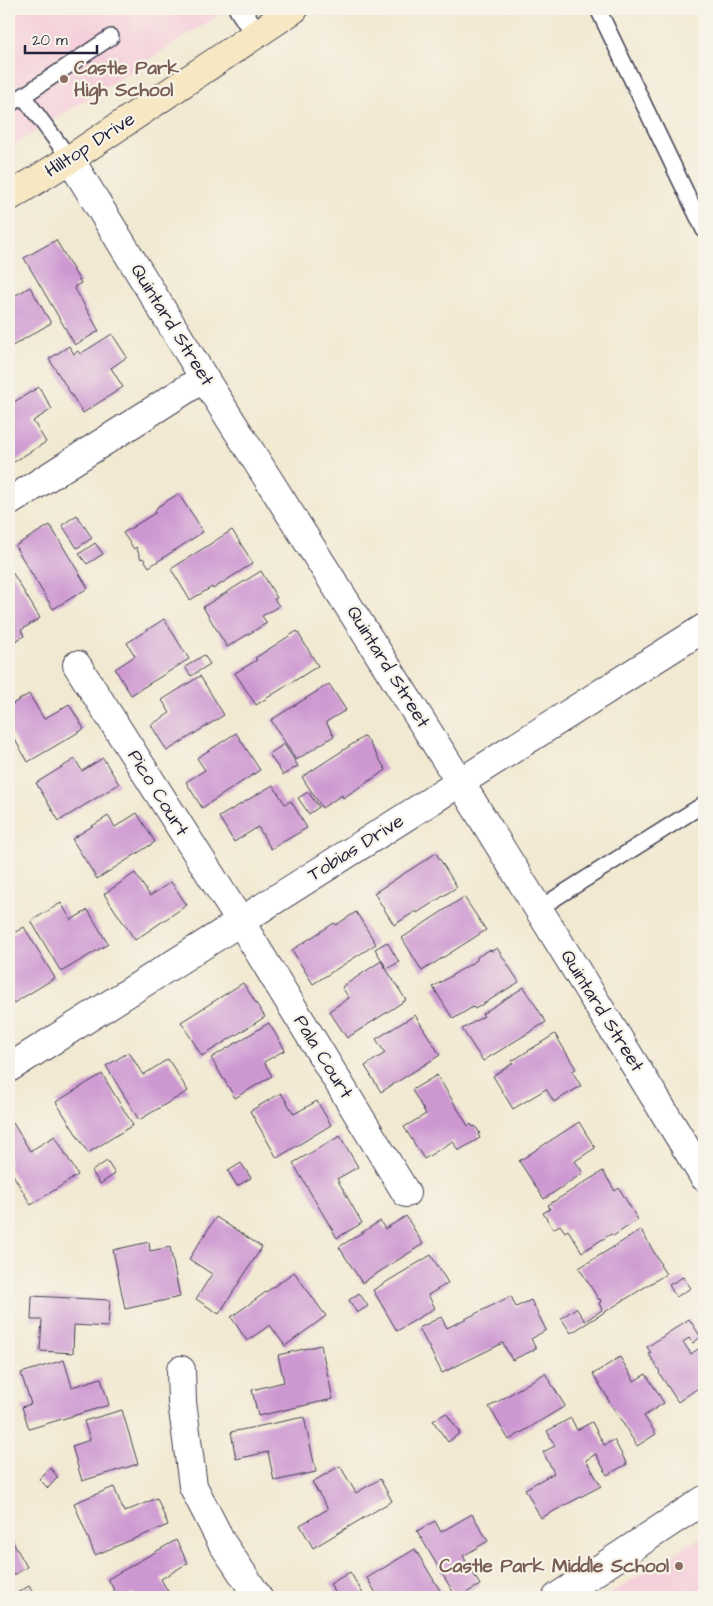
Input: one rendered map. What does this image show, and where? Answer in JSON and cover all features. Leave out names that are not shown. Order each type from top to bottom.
[{"type":"main road","name":"Hilltop Drive","points":[[9,197],[70,159],[272,18]]},
{"type":"street","points":[[240,9],[272,18]]},
{"type":"street","name":"Quintard Street","points":[[70,159],[204,378],[703,1170]]},
{"type":"street","points":[[9,502],[204,378]]},
{"type":"street","name":"Tobias Drive","points":[[9,1068],[704,628]]},
{"type":"street","name":"Pico Court","points":[[77,666],[240,921]]},
{"type":"street","name":"Pala Court","points":[[240,921],[406,1192]]},
{"type":"street","points":[[181,1370],[182,1402],[192,1486],[222,1543],[258,1597]]},
{"type":"street","points":[[556,1597],[704,1500]]},
{"type":"lane","points":[[598,9],[704,230]]},
{"type":"lane","points":[[9,105],[111,37]]},
{"type":"lane","points":[[23,96],[70,159]]},
{"type":"lane","points":[[538,909],[704,804]]},
{"type":"shaded area","name":"Castle Park High School","points":[[9,9],[229,9],[9,148]]},
{"type":"shaded area","name":"Castle Park Middle School","points":[[704,1535],[704,1597],[605,1597]]},
{"type":"building","points":[[56,240],[81,283],[74,287],[99,331],[75,345],[24,258]]},
{"type":"building","points":[[30,287],[51,323],[9,348],[9,299]]},
{"type":"building","points":[[112,334],[127,357],[111,368],[123,387],[83,413],[49,359],[69,346],[74,354],[78,351],[80,354]]},
{"type":"building","points":[[39,387],[52,409],[33,421],[46,442],[9,465],[9,405]]},
{"type":"building","points":[[178,494],[203,532],[149,567],[143,558],[141,559],[136,547],[134,549],[123,533],[155,513],[157,507]]},
{"type":"building","points":[[77,515],[92,538],[77,548],[62,525]]},
{"type":"building","points":[[50,525],[88,588],[53,609],[15,546]]},
{"type":"building","points":[[232,530],[253,563],[213,589],[212,587],[190,600],[171,569]]},
{"type":"building","points":[[95,543],[103,554],[87,564],[79,554]]},
{"type":"building","points":[[9,567],[40,618],[21,630],[24,636],[9,645]]},
{"type":"building","points":[[261,571],[277,598],[274,599],[279,606],[262,616],[267,623],[227,647],[203,607]]},
{"type":"building","points":[[164,619],[189,659],[131,695],[115,669],[135,656],[127,643]]},
{"type":"building","points":[[297,631],[318,666],[256,705],[235,673],[257,660],[255,658]]},
{"type":"building","points":[[204,655],[210,664],[191,676],[185,667]]},
{"type":"building","points":[[200,676],[224,715],[167,751],[151,725],[170,713],[162,700]]},
{"type":"building","points":[[329,684],[346,710],[326,722],[334,736],[296,760],[271,720]]},
{"type":"building","points":[[29,694],[44,719],[69,704],[84,729],[28,762],[9,730],[9,706]]},
{"type":"building","points":[[236,733],[260,770],[202,808],[186,782],[205,770],[197,758]]},
{"type":"building","points":[[365,736],[386,770],[343,798],[342,795],[322,808],[302,777]]},
{"type":"building","points":[[284,744],[298,766],[283,775],[269,754]]},
{"type":"building","points":[[103,758],[119,784],[59,821],[36,783],[75,759],[82,771]]},
{"type":"building","points":[[273,785],[285,804],[291,801],[307,828],[271,849],[258,827],[234,842],[219,817]]},
{"type":"building","points":[[308,792],[319,807],[309,814],[298,798]]},
{"type":"building","points":[[137,813],[155,842],[97,879],[72,839],[108,816],[115,827]]},
{"type":"building","points":[[436,853],[457,887],[417,913],[416,911],[394,925],[374,893]]},
{"type":"building","points":[[135,873],[150,896],[171,882],[187,905],[135,940],[104,894]]},
{"type":"building","points":[[464,897],[486,930],[422,971],[402,938]]},
{"type":"building","points":[[61,903],[71,920],[88,910],[108,944],[61,972],[31,921]]},
{"type":"building","points":[[356,912],[376,944],[313,984],[292,950],[334,923],[336,925]]},
{"type":"building","points":[[24,927],[55,978],[9,1006],[9,936]]},
{"type":"building","points":[[387,942],[399,962],[387,969],[375,949]]},
{"type":"building","points":[[497,948],[519,982],[475,1009],[473,1007],[453,1019],[433,987],[477,960],[477,957]]},
{"type":"building","points":[[381,961],[406,1000],[347,1038],[329,1011],[349,998],[342,987]]},
{"type":"building","points":[[243,983],[265,1017],[202,1056],[181,1022]]},
{"type":"building","points":[[524,987],[546,1022],[483,1061],[462,1029],[484,1016],[482,1014]]},
{"type":"building","points":[[415,1015],[440,1055],[381,1092],[365,1066],[385,1053],[376,1039]]},
{"type":"building","points":[[269,1023],[285,1050],[264,1062],[272,1076],[235,1098],[211,1058]]},
{"type":"building","points":[[555,1034],[576,1069],[572,1071],[581,1086],[554,1102],[546,1089],[513,1109],[493,1076],[513,1063],[512,1061]]},
{"type":"building","points":[[129,1052],[143,1075],[168,1059],[188,1091],[139,1120],[106,1066]]},
{"type":"building","points":[[102,1074],[133,1125],[88,1153],[56,1102]]},
{"type":"building","points":[[437,1075],[468,1126],[471,1124],[473,1127],[475,1126],[480,1133],[478,1134],[480,1138],[458,1151],[453,1141],[424,1159],[404,1127],[426,1114],[412,1090]]},
{"type":"building","points":[[281,1093],[294,1114],[317,1101],[331,1125],[277,1158],[250,1111]]},
{"type":"building","points":[[579,1122],[595,1148],[575,1161],[583,1173],[544,1199],[519,1161]]},
{"type":"building","points":[[13,1123],[30,1151],[55,1136],[78,1175],[31,1205],[9,1168],[9,1126]]},
{"type":"building","points":[[340,1136],[358,1167],[337,1179],[362,1223],[337,1238],[293,1163]]},
{"type":"building","points":[[107,1161],[115,1174],[100,1184],[92,1171]]},
{"type":"building","points":[[241,1163],[251,1178],[237,1186],[228,1171]]},
{"type":"building","points":[[603,1171],[615,1191],[619,1188],[638,1220],[582,1252],[568,1230],[565,1232],[560,1225],[553,1229],[543,1213],[550,1209],[548,1205]]},
{"type":"building","points":[[406,1216],[423,1244],[362,1283],[339,1247],[380,1221],[385,1229]]},
{"type":"building","points":[[216,1217],[262,1247],[219,1314],[196,1299],[212,1274],[189,1259]]},
{"type":"building","points":[[641,1230],[666,1274],[571,1333],[561,1318],[576,1308],[585,1321],[602,1310],[599,1303],[601,1302],[600,1299],[579,1268]]},
{"type":"building","points":[[149,1242],[150,1251],[170,1247],[180,1297],[125,1309],[113,1250]]},
{"type":"building","points":[[431,1255],[448,1283],[428,1295],[435,1308],[397,1331],[373,1290]]},
{"type":"building","points":[[294,1272],[326,1316],[285,1346],[270,1325],[247,1341],[231,1317]]},
{"type":"building","points":[[683,1277],[691,1288],[676,1297],[669,1285]]},
{"type":"building","points":[[359,1293],[368,1306],[357,1313],[349,1300]]},
{"type":"building","points":[[32,1296],[110,1300],[108,1327],[74,1325],[73,1353],[40,1351],[42,1320],[31,1320]]},
{"type":"building","points":[[511,1296],[516,1307],[531,1300],[546,1330],[531,1339],[536,1349],[512,1360],[503,1343],[442,1373],[419,1328],[441,1317],[447,1328]]},
{"type":"building","points":[[689,1319],[701,1337],[693,1343],[689,1338],[683,1342],[691,1354],[704,1345],[704,1384],[678,1402],[659,1373],[647,1347]]},
{"type":"building","points":[[321,1345],[333,1399],[258,1416],[252,1390],[284,1382],[278,1355]]},
{"type":"building","points":[[620,1357],[634,1381],[646,1374],[664,1403],[644,1416],[656,1434],[637,1446],[593,1374]]},
{"type":"building","points":[[64,1360],[72,1387],[101,1378],[109,1405],[29,1429],[22,1407],[31,1404],[21,1373]]},
{"type":"building","points":[[545,1373],[565,1406],[509,1440],[489,1407]]},
{"type":"building","points":[[122,1410],[138,1464],[82,1481],[72,1446],[90,1440],[84,1421]]},
{"type":"building","points":[[446,1413],[460,1433],[448,1442],[433,1421]]},
{"type":"building","points":[[304,1417],[316,1472],[274,1481],[268,1452],[236,1459],[231,1432]]},
{"type":"building","points":[[571,1418],[577,1430],[592,1422],[604,1445],[614,1440],[627,1464],[607,1475],[596,1454],[586,1460],[601,1486],[541,1518],[525,1489],[554,1473],[543,1452],[555,1446],[547,1431]]},
{"type":"building","points":[[340,1466],[356,1493],[380,1479],[392,1501],[313,1548],[300,1525],[328,1509],[312,1482]]},
{"type":"building","points":[[50,1468],[58,1477],[48,1488],[39,1479]]},
{"type":"building","points":[[114,1487],[124,1512],[157,1498],[168,1525],[95,1555],[74,1503]]},
{"type":"building","points":[[472,1514],[488,1541],[463,1556],[480,1585],[456,1597],[417,1531],[435,1521],[441,1532]]},
{"type":"building","points":[[9,1535],[27,1567],[9,1578]]},
{"type":"building","points":[[176,1540],[188,1563],[161,1579],[171,1597],[135,1597],[133,1593],[125,1597],[118,1597],[108,1579]]},
{"type":"building","points":[[415,1549],[444,1597],[378,1597],[367,1578]]},
{"type":"building","points":[[350,1572],[365,1597],[338,1597],[330,1584]]},
{"type":"building","points":[[29,1586],[35,1597],[10,1597]]},
{"type":"place","name":"Castle Park High School","points":[[64,79]]},
{"type":"place","name":"Castle Park Middle School","points":[[679,1566]]}]
